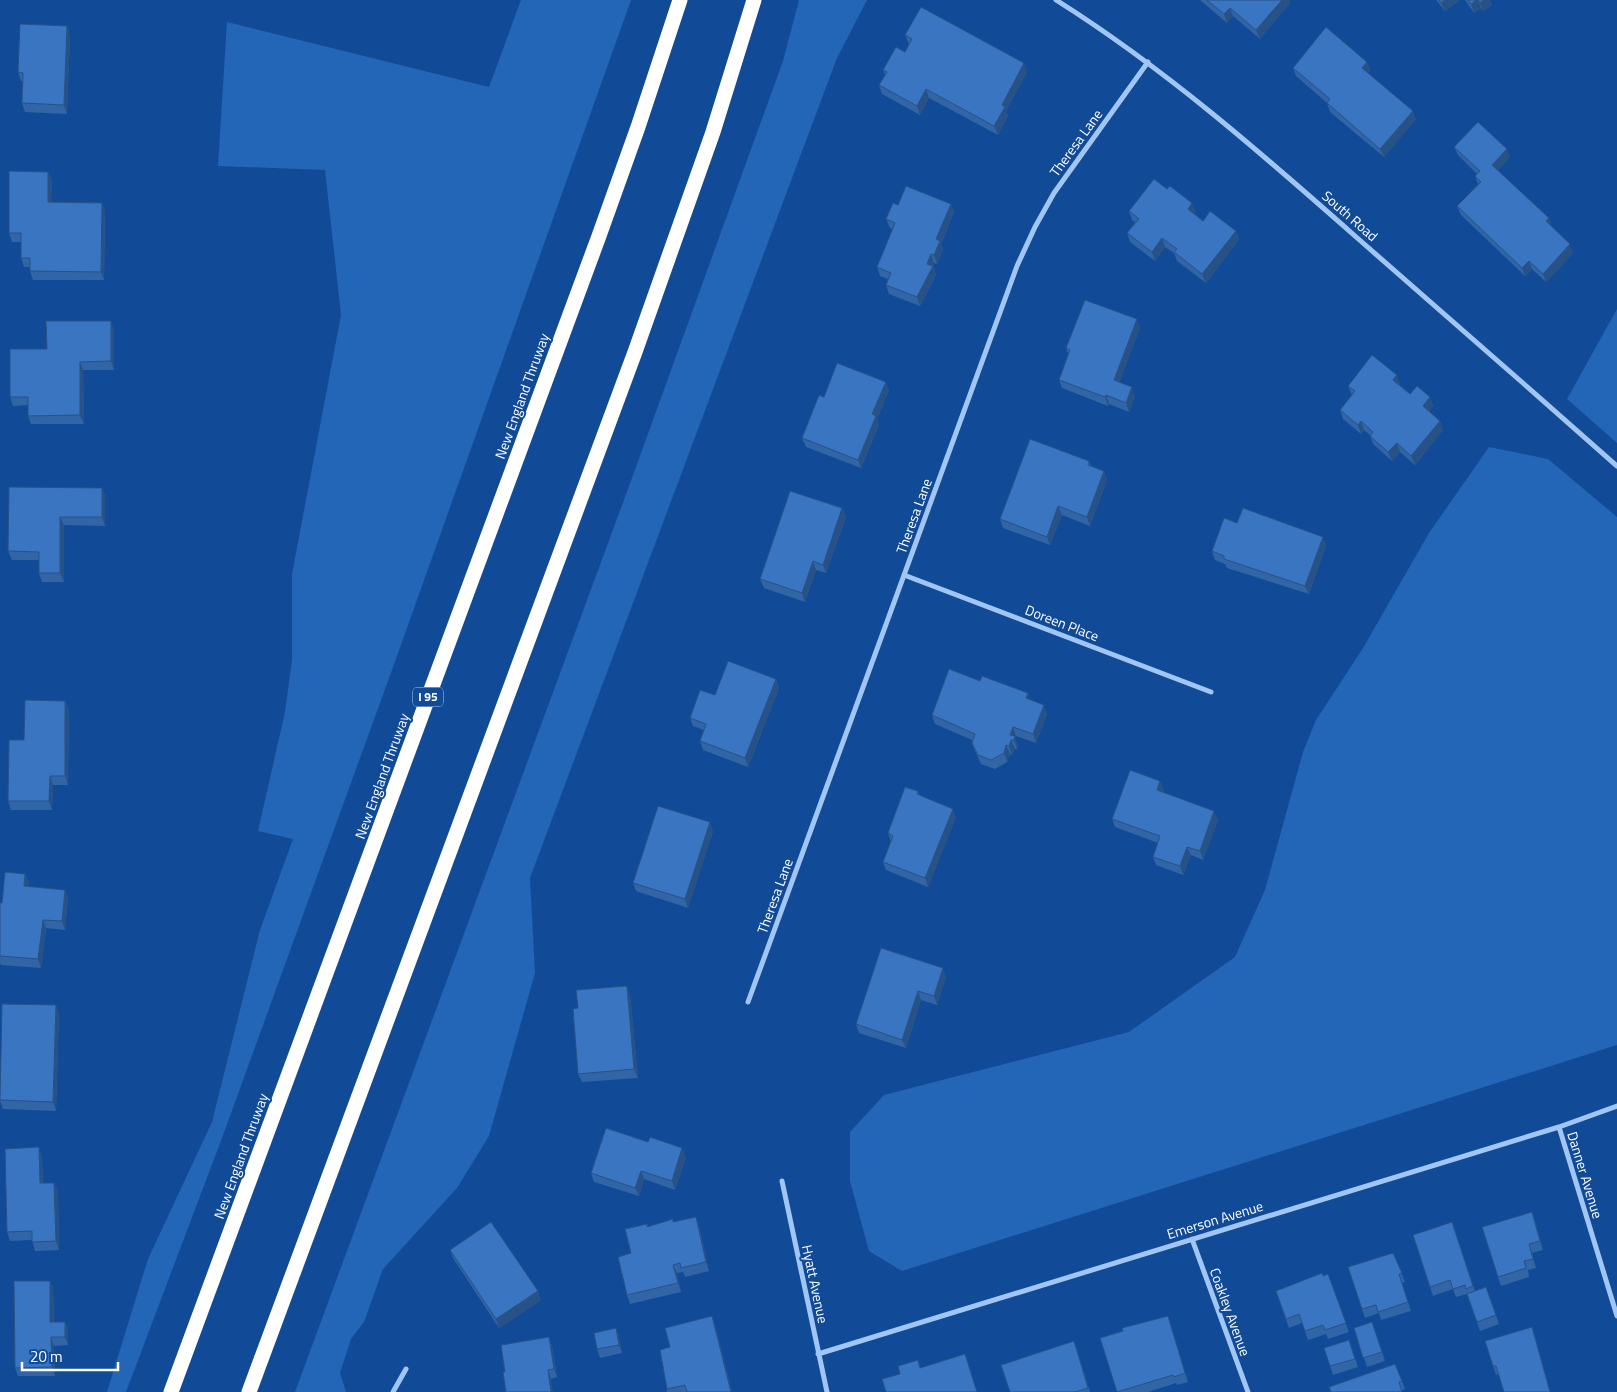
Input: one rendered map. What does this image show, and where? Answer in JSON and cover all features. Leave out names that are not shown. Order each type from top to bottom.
[{"type":"highway","name":"New England Thruway","points":[[171,1392],[599,236],[680,0]]},
{"type":"highway","points":[[249,1392],[654,297],[713,132],[754,0]]},
{"type":"street","name":"South Road","points":[[1056,0],[1148,62],[1310,196],[1617,466]]},
{"type":"street","name":"Theresa Lane","points":[[748,1002],[1017,266],[1035,227],[1054,193],[1148,62]]},
{"type":"street","name":"Doreen Place","points":[[904,575],[1211,692]]},
{"type":"street","name":"Emerson Avenue","points":[[818,1354],[1559,1127],[1617,1106]]},
{"type":"street","name":"Danner Avenue","points":[[1559,1127],[1617,1316]]},
{"type":"street","name":"Hyatt Avenue","points":[[782,1180],[826,1392]]},
{"type":"street","name":"Coakley Avenue","points":[[1192,1239],[1248,1392]]},
{"type":"street","points":[[393,1392],[406,1369]]},
{"type":"shaded area","points":[[521,0],[631,0],[392,670],[222,1138],[126,1392],[107,1392],[148,1259],[212,1122],[260,930],[293,839],[258,831],[285,712],[292,660],[292,574],[341,315],[325,170],[218,166],[227,22],[489,87]]},
{"type":"shaded area","points":[[799,0],[867,0],[837,58],[530,878],[535,973],[489,1136],[457,1188],[383,1269],[364,1322],[351,1339],[340,1373],[346,1392],[295,1392],[628,489],[783,61]]},
{"type":"shaded area","points":[[1617,309],[1617,443],[1567,399]]},
{"type":"shaded area","points":[[1489,447],[1548,459],[1617,517],[1617,1045],[902,1271],[869,1251],[850,1181],[850,1132],[884,1095],[1129,1032],[1235,957],[1265,890],[1303,752],[1316,720],[1363,648],[1429,533]]},
{"type":"building","points":[[1207,0],[1282,0],[1256,30],[1230,8],[1224,14]]},
{"type":"building","points":[[1468,0],[1477,0],[1471,4]]},
{"type":"building","points":[[921,7],[1024,63],[1002,105],[1005,107],[994,126],[926,89],[917,106],[879,85],[887,72],[883,70],[896,47],[905,52],[912,39],[905,35]]},
{"type":"building","points":[[20,24],[67,26],[64,105],[22,103],[23,73],[18,72]]},
{"type":"building","points":[[1326,27],[1367,62],[1362,68],[1413,111],[1380,149],[1327,103],[1330,99],[1293,68]]},
{"type":"building","points":[[1478,122],[1507,149],[1492,165],[1549,218],[1546,221],[1570,244],[1543,274],[1529,261],[1522,268],[1457,206],[1481,182],[1475,176],[1480,171],[1454,147]]},
{"type":"building","points":[[9,171],[48,172],[48,202],[102,203],[101,272],[30,271],[30,258],[21,258],[21,233],[9,233]]},
{"type":"building","points":[[1154,179],[1167,189],[1170,186],[1192,203],[1188,209],[1203,221],[1210,211],[1236,231],[1202,274],[1174,252],[1177,249],[1162,238],[1152,252],[1127,233],[1139,219],[1129,211]]},
{"type":"building","points":[[906,186],[951,204],[936,239],[940,241],[934,255],[931,254],[927,264],[933,266],[917,297],[886,285],[891,273],[877,267],[895,223],[886,219],[893,203],[898,205]]},
{"type":"building","points":[[1085,300],[1137,319],[1114,380],[1132,387],[1126,403],[1059,380],[1070,350],[1066,348]]},
{"type":"building","points":[[46,321],[111,321],[111,361],[80,362],[80,415],[28,416],[28,397],[10,397],[10,349],[47,349]]},
{"type":"building","points":[[1372,355],[1397,375],[1393,380],[1410,394],[1417,386],[1430,397],[1423,406],[1440,421],[1411,456],[1397,443],[1388,452],[1370,436],[1373,432],[1361,421],[1358,425],[1340,410],[1355,391],[1348,386]]},
{"type":"building","points":[[837,363],[886,382],[872,414],[876,416],[858,460],[802,438],[819,395],[824,397]]},
{"type":"building","points":[[1030,439],[1089,461],[1088,465],[1104,471],[1087,517],[1058,506],[1047,537],[1000,519]]},
{"type":"building","points":[[9,487],[102,488],[102,517],[60,517],[60,573],[39,573],[39,552],[8,551]]},
{"type":"building","points":[[790,491],[842,508],[823,565],[813,561],[802,593],[760,579]]},
{"type":"building","points":[[1243,508],[1323,537],[1305,586],[1224,559],[1224,556],[1212,551],[1224,518],[1237,523]]},
{"type":"building","points":[[728,661],[776,679],[745,758],[700,741],[706,724],[690,718],[700,690],[715,695]]},
{"type":"building","points":[[949,669],[980,681],[982,676],[1028,693],[1026,698],[1044,705],[1033,734],[1013,727],[1010,735],[1015,736],[1014,740],[1011,740],[1009,746],[1006,745],[1004,753],[991,760],[978,755],[972,743],[975,734],[932,715]]},
{"type":"building","points":[[25,700],[65,701],[65,776],[50,776],[49,801],[8,801],[9,740],[24,740]]},
{"type":"building","points":[[1130,770],[1160,781],[1157,790],[1214,811],[1200,851],[1187,847],[1180,866],[1153,857],[1160,836],[1112,819]]},
{"type":"building","points":[[905,787],[918,791],[917,794],[953,809],[925,878],[883,862],[893,836],[888,833]]},
{"type":"building","points":[[658,806],[710,822],[685,899],[633,883]]},
{"type":"building","points":[[5,872],[25,874],[24,886],[65,890],[62,921],[43,920],[38,959],[0,956],[0,903],[2,903]]},
{"type":"building","points":[[881,948],[943,968],[934,996],[918,991],[902,1040],[856,1024]]},
{"type":"building","points":[[627,986],[634,1069],[578,1074],[573,1009],[578,1008],[576,990]]},
{"type":"building","points":[[2,1004],[56,1005],[53,1102],[0,1100]]},
{"type":"building","points":[[606,1128],[648,1142],[650,1137],[682,1148],[672,1181],[641,1171],[635,1188],[591,1173]]},
{"type":"building","points":[[39,1147],[40,1183],[54,1183],[56,1241],[32,1242],[32,1231],[7,1232],[5,1149]]},
{"type":"building","points":[[1532,1212],[1540,1241],[1529,1244],[1533,1259],[1524,1261],[1526,1268],[1498,1277],[1482,1227]]},
{"type":"building","points":[[696,1217],[706,1262],[681,1268],[680,1263],[673,1265],[678,1283],[627,1295],[618,1257],[631,1253],[625,1229],[647,1224],[647,1227],[673,1219],[673,1222]]},
{"type":"building","points":[[491,1222],[538,1291],[496,1319],[450,1250]]},
{"type":"building","points":[[1452,1222],[1473,1286],[1466,1289],[1465,1285],[1453,1289],[1450,1280],[1430,1287],[1413,1235]]},
{"type":"building","points":[[1393,1253],[1402,1273],[1399,1274],[1408,1302],[1378,1312],[1376,1305],[1362,1309],[1348,1267]]},
{"type":"building","points":[[1322,1273],[1323,1276],[1328,1274],[1346,1323],[1325,1330],[1323,1325],[1305,1331],[1299,1314],[1286,1319],[1276,1291]]},
{"type":"building","points":[[14,1281],[50,1281],[50,1322],[65,1322],[65,1337],[51,1337],[52,1367],[15,1368]]},
{"type":"building","points":[[1486,1287],[1496,1315],[1477,1322],[1467,1294]]},
{"type":"building","points":[[712,1316],[731,1392],[687,1392],[685,1385],[667,1389],[660,1350],[670,1347],[665,1328]]},
{"type":"building","points":[[1168,1316],[1185,1373],[1117,1392],[1100,1338],[1123,1331],[1122,1328]]},
{"type":"building","points":[[1372,1322],[1382,1352],[1363,1358],[1354,1328]]},
{"type":"building","points":[[1532,1327],[1550,1392],[1504,1392],[1496,1366],[1493,1366],[1485,1341]]},
{"type":"building","points":[[616,1328],[619,1345],[597,1349],[594,1333]]},
{"type":"building","points":[[549,1337],[554,1369],[548,1370],[551,1392],[506,1392],[501,1345]]},
{"type":"building","points":[[1349,1340],[1355,1359],[1330,1366],[1324,1348]]},
{"type":"building","points":[[1074,1341],[1088,1388],[1075,1392],[1010,1392],[1001,1365]]},
{"type":"building","points":[[965,1354],[977,1392],[886,1392],[882,1379],[900,1374],[898,1366],[918,1360],[920,1368]]},
{"type":"building","points":[[1395,1364],[1402,1381],[1399,1382],[1402,1392],[1331,1392],[1329,1387]]}]
